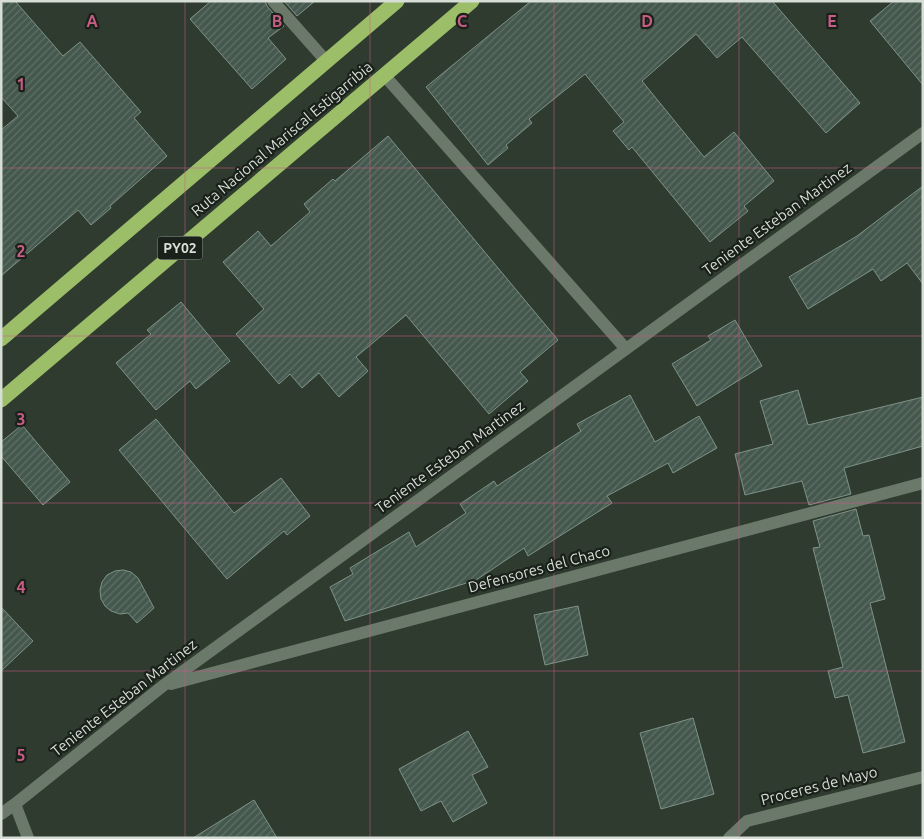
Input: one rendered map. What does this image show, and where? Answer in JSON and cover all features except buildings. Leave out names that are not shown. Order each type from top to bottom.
[{"type":"highway","name":"Ruta Nacional Mariscal Estigarribia","points":[[1,339],[398,1]]},
{"type":"highway","name":"Ruta Nacional Mariscal Estigarribia","points":[[1,400],[472,1]]},
{"type":"street","points":[[273,1],[327,62]]},
{"type":"street","points":[[384,76],[626,349]]},
{"type":"street","name":"Teniente Esteban Martinez","points":[[1,814],[164,686],[923,133]]},
{"type":"street","name":"Defensores del Chaco","points":[[164,686],[923,483]]},
{"type":"street","name":"Proceres de Mayo","points":[[730,838],[747,821],[923,777]]},
{"type":"street","points":[[15,804],[28,838]]}]
